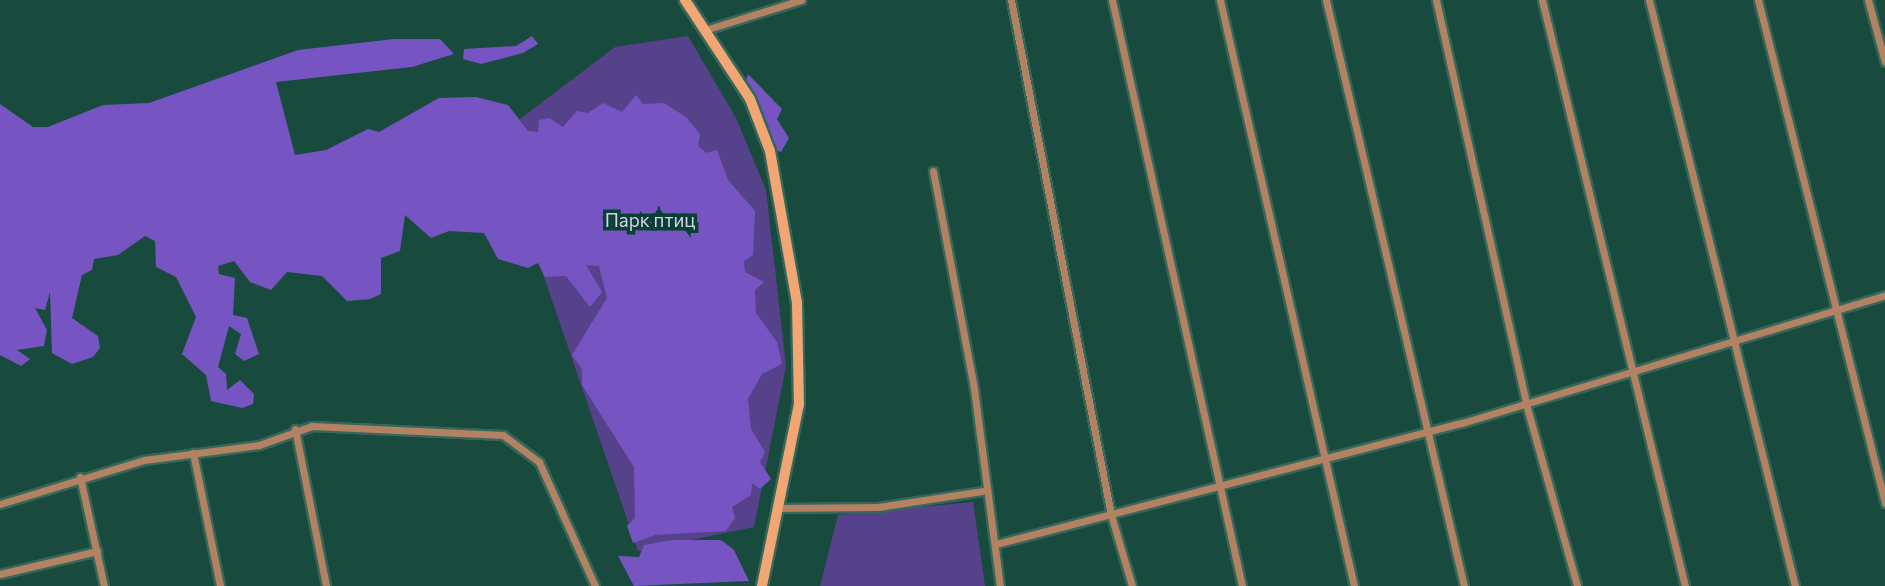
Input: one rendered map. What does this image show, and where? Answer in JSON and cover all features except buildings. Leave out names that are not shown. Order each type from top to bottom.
[{"type":"main road","points":[[685,0],[750,99],[770,151],[787,236],[802,369],[762,586]]},
{"type":"street","points":[[705,30],[801,0]]},
{"type":"street","points":[[1011,0],[1111,515],[1132,586]]},
{"type":"street","points":[[1112,0],[1217,488],[1242,586]]},
{"type":"street","points":[[1220,0],[1322,460],[1354,586]]},
{"type":"street","points":[[1326,0],[1464,586]]},
{"type":"street","points":[[1436,0],[1526,404],[1577,586]]},
{"type":"street","points":[[1542,0],[1630,373],[1685,586]]},
{"type":"street","points":[[1649,0],[1795,586]]},
{"type":"street","points":[[1758,0],[1885,503]]},
{"type":"street","points":[[1868,0],[1885,62]]},
{"type":"street","points":[[933,171],[974,388],[982,491],[996,544],[1000,586]]},
{"type":"street","points":[[996,544],[1426,433],[1885,295]]},
{"type":"street","points":[[295,429],[326,586]]},
{"type":"street","points":[[0,504],[80,477],[193,453],[259,444],[295,429],[463,430],[503,435],[523,445],[539,462],[595,586]]},
{"type":"street","points":[[193,453],[220,586]]},
{"type":"street","points":[[80,477],[104,586]]},
{"type":"street","points":[[778,508],[878,506],[982,491]]},
{"type":"street","points":[[0,574],[97,551]]},
{"type":"green space","points":[[532,36],[538,44],[523,53],[481,64],[463,59],[464,49],[516,46]]},
{"type":"green space","name":"Парк птиц","points":[[688,36],[736,118],[766,190],[786,366],[754,527],[638,551],[496,137],[615,47]]},
{"type":"green space","points":[[394,39],[440,39],[454,54],[412,67],[276,82],[295,155],[326,150],[368,129],[379,132],[439,98],[476,97],[508,105],[528,131],[538,132],[539,120],[549,118],[563,127],[577,111],[588,113],[603,103],[622,112],[636,95],[643,104],[664,103],[686,117],[700,134],[698,146],[706,153],[717,150],[728,180],[755,211],[753,255],[744,261],[745,272],[764,282],[755,290],[756,313],[777,342],[782,364],[762,374],[748,399],[751,429],[765,452],[760,462],[771,479],[760,489],[752,483],[751,495],[732,507],[735,518],[726,531],[655,535],[633,543],[627,526],[635,518],[634,467],[582,385],[582,369],[572,355],[607,298],[599,266],[586,265],[602,292],[590,307],[566,276],[545,277],[538,263],[528,268],[498,259],[484,233],[449,231],[431,238],[405,215],[400,251],[381,258],[381,294],[370,299],[347,301],[322,276],[287,272],[271,290],[250,282],[234,261],[218,266],[219,274],[235,278],[233,315],[247,318],[259,354],[244,361],[235,354],[241,334],[229,326],[218,367],[226,374],[227,390],[240,380],[254,394],[253,404],[242,408],[211,401],[206,375],[182,354],[196,317],[176,277],[156,267],[155,241],[145,236],[118,255],[94,259],[92,270],[82,275],[72,318],[98,336],[100,348],[93,357],[72,364],[52,353],[50,292],[45,310],[35,308],[47,330],[44,346],[17,350],[30,359],[21,366],[0,355],[0,104],[33,127],[48,127],[103,105],[149,103],[298,50]]},
{"type":"green space","points":[[748,74],[782,109],[777,119],[789,138],[781,152],[772,149],[761,108],[745,84]]},
{"type":"green space","points":[[973,502],[985,586],[820,586],[838,515]]},
{"type":"green space","points":[[672,540],[721,540],[734,550],[749,581],[634,586],[618,556],[639,557],[644,545]]}]
